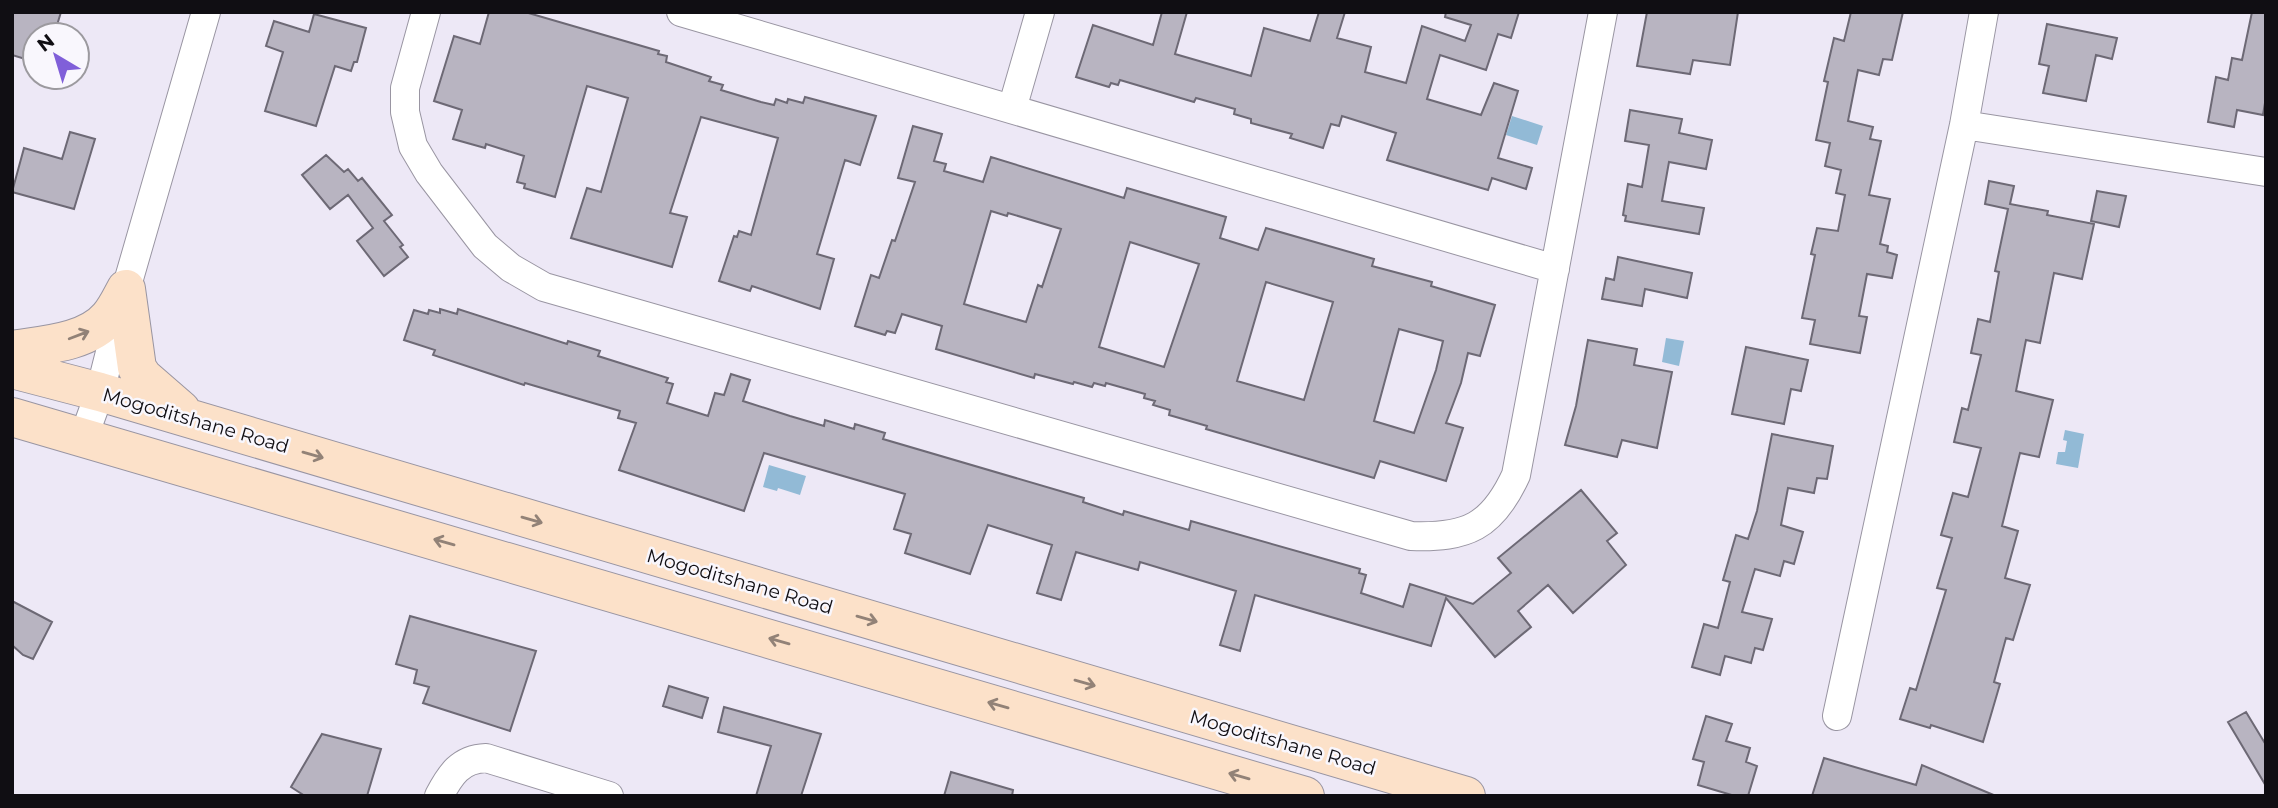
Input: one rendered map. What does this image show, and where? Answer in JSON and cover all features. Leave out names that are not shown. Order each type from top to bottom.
[{"type":"main road","points":[[12,350],[75,338],[95,328],[108,318],[126,289]]},
{"type":"main road","points":[[126,289],[137,368],[143,377],[192,419]]},
{"type":"main road","name":"Mogoditshane Road","points":[[12,369],[192,419],[1466,796]]},
{"type":"main road","points":[[12,417],[1305,796]]},
{"type":"street","points":[[84,436],[100,392],[126,289],[206,12]]},
{"type":"street","points":[[426,12],[405,88],[405,112],[413,146],[429,173],[485,246],[511,268],[544,287],[1410,536],[1438,537],[1463,532],[1487,520],[1505,499],[1516,475],[1603,12]]},
{"type":"street","points":[[681,12],[731,19],[1012,110],[1555,269]]},
{"type":"street","points":[[1012,110],[1040,12]]},
{"type":"street","points":[[1837,716],[1965,125],[1984,12]]},
{"type":"street","points":[[1965,125],[2266,172]]},
{"type":"street","points":[[439,796],[456,768],[475,758],[486,758],[609,796]]},
{"type":"water","points":[[1512,116],[1543,126],[1537,145],[1506,135]]},
{"type":"water","points":[[1666,338],[1684,341],[1679,366],[1662,362]]},
{"type":"water","points":[[2065,430],[2084,434],[2078,468],[2056,464],[2058,452],[2065,452]]},
{"type":"water","points":[[769,465],[806,476],[800,495],[778,488],[777,491],[763,487]]},
{"type":"building","points":[[12,12],[61,12],[58,21],[21,21],[21,58],[12,55]]},
{"type":"building","points":[[489,12],[525,12],[659,51],[658,54],[667,56],[666,62],[711,77],[709,81],[723,85],[721,90],[761,102],[774,105],[776,99],[787,103],[788,99],[803,103],[805,97],[876,116],[860,165],[845,160],[817,254],[834,259],[820,309],[752,286],[750,291],[719,281],[734,236],[737,237],[739,231],[751,235],[778,138],[701,117],[670,213],[687,217],[672,267],[571,238],[587,188],[601,192],[628,98],[587,86],[555,197],[524,188],[525,184],[517,182],[524,156],[486,144],[485,148],[453,139],[462,110],[434,101],[454,36],[480,44]]},
{"type":"building","points":[[1162,12],[1187,12],[1175,54],[1251,76],[1264,28],[1310,41],[1319,12],[1345,12],[1337,38],[1371,47],[1365,72],[1406,83],[1422,26],[1465,41],[1471,25],[1445,17],[1446,12],[1519,12],[1511,38],[1498,34],[1486,70],[1440,55],[1427,99],[1481,115],[1494,83],[1518,91],[1498,158],[1532,168],[1526,189],[1492,178],[1488,190],[1387,160],[1396,133],[1342,116],[1339,126],[1331,124],[1323,148],[1290,138],[1292,134],[1251,123],[1251,119],[1234,114],[1235,109],[1196,98],[1194,102],[1120,80],[1118,85],[1111,83],[1109,87],[1076,77],[1093,25],[1153,45]]},
{"type":"building","points":[[1647,12],[1738,12],[1730,65],[1693,60],[1690,74],[1637,66]]},
{"type":"building","points":[[1851,12],[1903,12],[1892,60],[1883,59],[1879,75],[1858,70],[1848,121],[1873,127],[1870,139],[1881,141],[1869,195],[1890,199],[1880,244],[1888,246],[1887,252],[1897,255],[1892,278],[1867,274],[1859,316],[1867,317],[1860,353],[1810,344],[1815,320],[1802,318],[1815,255],[1811,254],[1817,228],[1838,231],[1845,195],[1836,193],[1841,170],[1825,166],[1830,143],[1816,140],[1828,82],[1824,81],[1834,38],[1844,41]]},
{"type":"building","points":[[2252,12],[2266,12],[2266,97],[2263,115],[2237,110],[2234,127],[2208,122],[2216,77],[2228,80],[2232,58],[2242,60]]},
{"type":"building","points":[[314,14],[366,28],[357,62],[354,62],[351,71],[335,66],[316,126],[265,111],[283,52],[266,46],[274,21],[309,32]]},
{"type":"building","points":[[2047,24],[2117,38],[2112,59],[2096,55],[2086,101],[2043,93],[2049,66],[2039,64]]},
{"type":"building","points":[[1630,110],[1682,119],[1679,133],[1712,140],[1706,169],[1669,162],[1662,201],[1704,208],[1699,234],[1625,221],[1626,216],[1623,215],[1628,184],[1642,187],[1649,145],[1625,141]]},
{"type":"building","points":[[913,126],[942,134],[934,161],[946,164],[944,171],[983,182],[991,157],[1124,198],[1127,188],[1226,217],[1220,238],[1258,250],[1266,228],[1374,259],[1372,266],[1432,282],[1431,286],[1495,305],[1480,356],[1468,353],[1461,383],[1446,423],[1463,428],[1446,481],[1380,461],[1374,478],[1206,429],[1207,426],[1169,415],[1170,410],[1153,405],[1155,401],[1144,398],[1145,394],[1106,383],[1105,386],[1094,383],[1092,387],[1035,374],[1034,378],[936,349],[942,326],[902,314],[895,333],[887,331],[885,335],[855,326],[871,275],[879,278],[915,182],[898,178]],"holes":[[[991,211],[1007,216],[1008,213],[1061,229],[1042,287],[1038,285],[1026,322],[964,304]],[[1130,242],[1199,264],[1164,367],[1099,347]],[[1266,282],[1333,302],[1304,400],[1237,381]],[[1399,329],[1443,341],[1414,433],[1374,421]]]},
{"type":"building","points":[[70,132],[95,139],[74,209],[12,192],[24,148],[62,159]]},
{"type":"building","points":[[326,155],[344,172],[348,169],[358,181],[362,178],[392,215],[384,221],[403,245],[400,247],[408,257],[384,276],[357,241],[373,228],[348,195],[330,209],[302,175]]},
{"type":"building","points":[[1989,181],[2014,186],[2010,204],[2048,211],[2047,215],[2094,224],[2082,279],[2054,273],[2040,343],[2026,340],[2016,391],[2053,400],[2039,457],[2020,453],[2002,526],[2018,531],[2005,578],[2030,585],[2013,640],[2006,638],[1994,682],[2000,684],[1983,742],[1931,725],[1930,728],[1900,719],[1910,688],[1916,690],[1946,590],[1937,588],[1952,538],[1941,535],[1953,493],[1968,497],[1981,448],[1954,442],[1962,408],[1968,410],[1981,355],[1971,353],[1978,319],[1990,322],[1999,272],[1995,271],[2008,209],[1985,204]]},
{"type":"building","points":[[2097,191],[2126,196],[2119,227],[2091,221]]},
{"type":"building","points":[[1618,257],[1692,273],[1687,298],[1645,289],[1642,306],[1602,299],[1606,278],[1614,280]]},
{"type":"building","points":[[440,309],[457,314],[458,309],[567,344],[568,341],[600,351],[598,356],[668,378],[666,382],[673,384],[667,403],[708,416],[715,393],[724,395],[731,374],[750,380],[743,401],[790,416],[824,426],[825,420],[854,429],[855,424],[885,433],[883,439],[1084,498],[1083,502],[1123,515],[1124,511],[1189,530],[1191,521],[1360,569],[1359,573],[1366,575],[1361,593],[1403,607],[1410,584],[1473,604],[1511,573],[1498,558],[1581,490],[1617,533],[1607,541],[1626,565],[1573,613],[1548,585],[1518,611],[1531,627],[1495,657],[1446,598],[1431,646],[1255,595],[1240,651],[1220,645],[1236,591],[1140,562],[1138,570],[1076,552],[1061,600],[1037,593],[1052,545],[988,525],[970,574],[905,553],[911,534],[894,529],[905,494],[764,453],[744,511],[619,470],[636,423],[618,418],[620,411],[525,383],[524,385],[433,355],[435,350],[404,340],[414,310],[428,314],[429,310],[440,313]]},
{"type":"building","points":[[1588,340],[1637,349],[1634,365],[1672,372],[1657,448],[1622,440],[1617,457],[1565,445],[1576,406]]},
{"type":"building","points":[[1746,347],[1808,360],[1801,391],[1791,389],[1784,424],[1732,414]]},
{"type":"building","points":[[1772,434],[1833,446],[1827,479],[1817,478],[1814,493],[1788,488],[1781,525],[1803,532],[1794,564],[1784,561],[1780,576],[1755,569],[1742,612],[1772,619],[1763,650],[1755,648],[1751,663],[1725,656],[1720,675],[1692,667],[1704,624],[1718,628],[1730,582],[1723,580],[1736,535],[1748,539],[1757,511]]},
{"type":"building","points":[[12,601],[52,622],[33,659],[23,655],[12,645]]},
{"type":"building","points":[[410,616],[536,651],[510,731],[423,703],[429,687],[414,683],[417,670],[396,664]]},
{"type":"building","points":[[669,686],[708,698],[702,718],[663,706]]},
{"type":"building","points":[[724,707],[821,734],[801,796],[756,796],[771,746],[718,732]]},
{"type":"building","points":[[2246,712],[2266,745],[2266,786],[2228,722]]},
{"type":"building","points":[[1706,716],[1732,724],[1726,741],[1750,748],[1746,762],[1757,766],[1748,796],[1735,796],[1698,785],[1704,762],[1693,759]]},
{"type":"building","points":[[322,734],[381,749],[367,796],[305,796],[291,787]]},
{"type":"building","points":[[1824,758],[1916,785],[1922,765],[1996,796],[1812,796]]},
{"type":"building","points":[[951,772],[1013,790],[1012,796],[944,796]]}]
